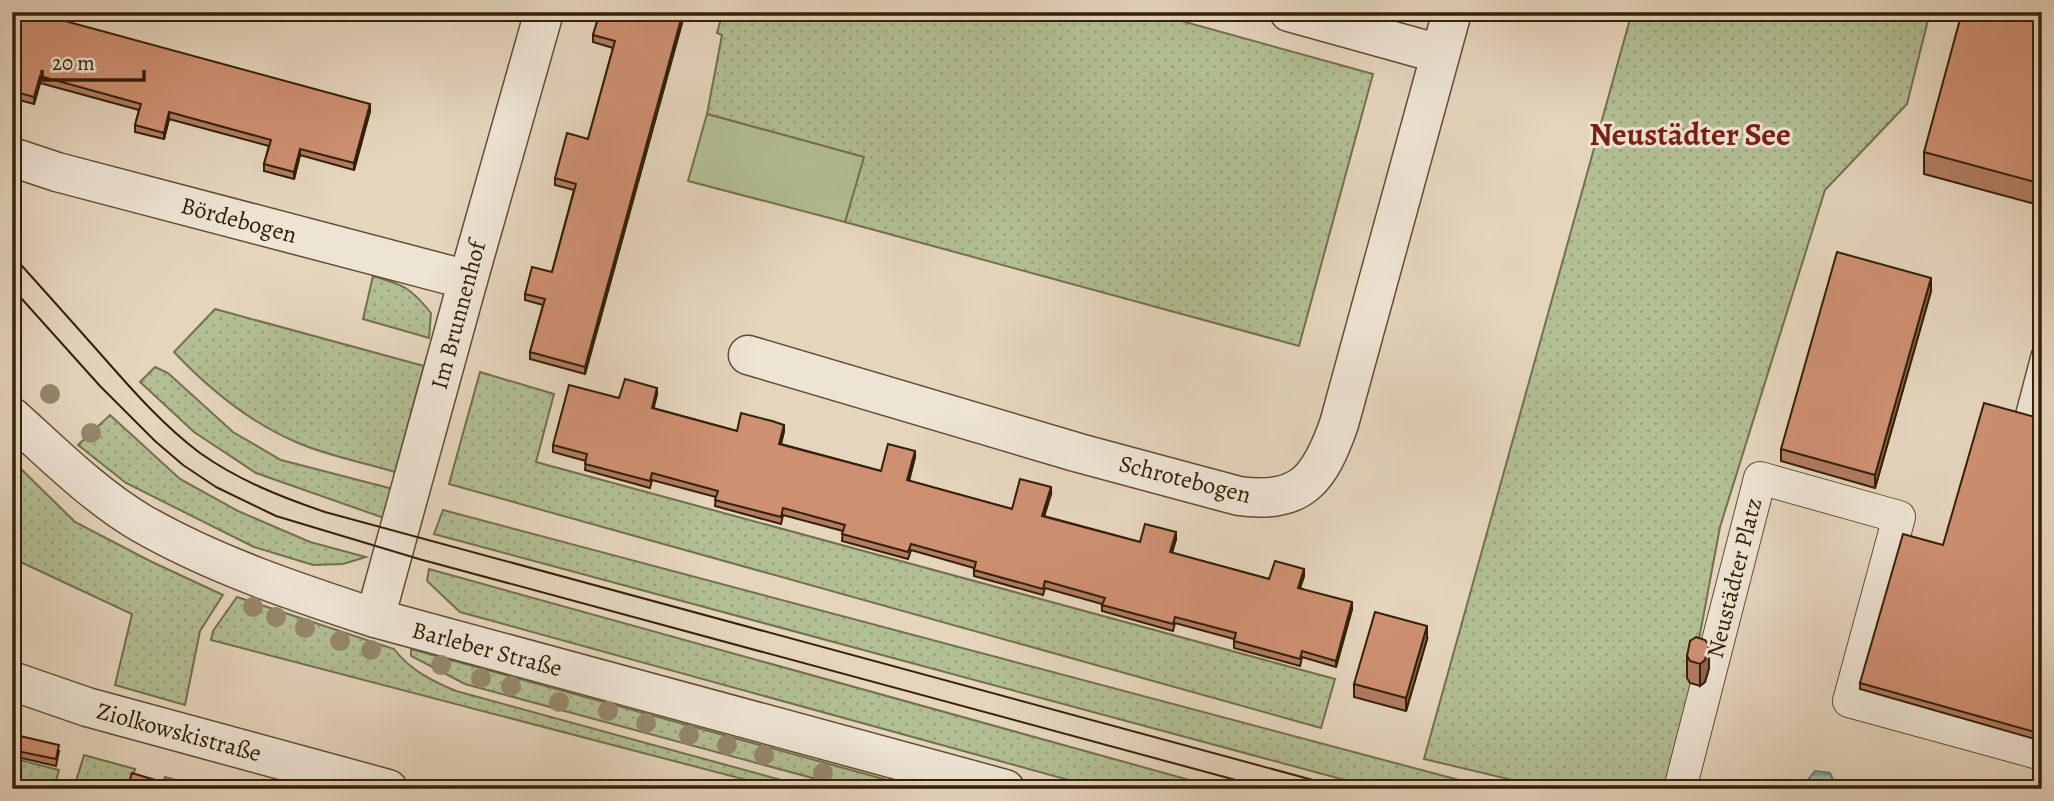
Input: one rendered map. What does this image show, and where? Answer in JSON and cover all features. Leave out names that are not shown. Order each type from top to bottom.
[{"type":"street","name":"Im Brunnenhof","points":[[375,618],[467,280],[544,12]]},
{"type":"street","points":[[1289,12],[1440,54]]},
{"type":"street","name":"Schrotebogen","points":[[748,355],[1079,453],[1228,493],[1266,498],[1296,491],[1320,470],[1339,424],[1452,12]]},
{"type":"street","name":"Bördebogen","points":[[12,157],[57,172],[467,280]]},
{"type":"street","name":"Barleber Straße","points":[[12,417],[113,505],[141,523],[232,567],[302,594],[375,618],[1005,789]]},
{"type":"street","name":"Neustädter Platz","points":[[1680,789],[1760,478],[1899,517],[1849,701],[2042,754]]},
{"type":"street","name":"Ziolkowskistraße","points":[[12,681],[87,708],[388,789]]},
{"type":"lane","points":[[2026,417],[2042,356]]},
{"type":"green space","points":[[711,12],[1149,12],[1373,74],[1299,346],[845,222],[863,157],[707,114],[722,35],[717,33],[722,15]]},
{"type":"green space","points":[[1632,12],[1930,12],[1907,104],[1825,190],[1720,527],[1671,789],[1550,789],[1424,759]]},
{"type":"green space","points":[[707,114],[864,157],[845,222],[688,181]]},
{"type":"green space","points":[[373,276],[406,288],[424,305],[431,313],[429,338],[363,319]]},
{"type":"green space","points":[[215,309],[424,366],[395,472],[320,451],[279,434],[230,403],[201,379],[174,352]]},
{"type":"green space","points":[[155,367],[168,373],[233,432],[281,460],[393,489],[384,518],[256,473],[194,432],[140,382]]},
{"type":"green space","points":[[480,372],[554,394],[536,462],[1335,679],[1321,728],[449,484]]},
{"type":"green space","points":[[110,415],[180,479],[238,511],[310,542],[366,557],[343,564],[313,565],[254,547],[126,483],[78,445]]},
{"type":"green space","points":[[12,460],[75,522],[223,595],[200,631],[185,705],[115,685],[132,614],[12,558]]},
{"type":"green space","points":[[443,510],[1493,789],[1378,789],[434,534]]},
{"type":"green space","points":[[429,569],[1222,789],[1101,789],[460,612],[427,581]]},
{"type":"green space","points":[[237,597],[394,649],[422,674],[456,691],[814,789],[781,789],[211,640],[213,631]]},
{"type":"green space","points":[[411,649],[920,789],[853,789],[465,684],[411,656]]},
{"type":"green space","points":[[84,755],[135,769],[129,789],[74,788]]},
{"type":"green space","points":[[12,758],[59,770],[54,789],[12,789]]},
{"type":"green space","points":[[165,777],[209,789],[162,789]]},
{"type":"water","points":[[1815,771],[1830,773],[1837,789],[1793,789],[1793,786],[1807,781]]},
{"type":"building","points":[[12,12],[32,12],[370,104],[354,163],[300,149],[294,172],[264,164],[271,140],[169,112],[164,133],[135,125],[141,104],[40,76],[34,97],[12,91]]},
{"type":"building","points":[[600,12],[683,12],[585,367],[530,352],[545,299],[525,294],[532,267],[552,272],[576,184],[555,178],[567,133],[588,139],[615,41],[593,35]]},
{"type":"building","points":[[1962,12],[2042,12],[2042,184],[1924,152]]},
{"type":"building","points":[[1837,252],[1931,278],[1875,475],[1781,449]]},
{"type":"building","points":[[625,379],[657,388],[652,408],[737,431],[741,413],[772,421],[784,425],[779,444],[881,471],[888,444],[915,451],[907,480],[1012,509],[1020,479],[1051,487],[1042,516],[1140,542],[1145,524],[1176,532],[1170,552],[1269,579],[1275,561],[1304,569],[1298,588],[1352,602],[1336,661],[1302,651],[1300,659],[1234,641],[1236,633],[1175,617],[1173,624],[1102,605],[1105,598],[1045,581],[1043,589],[974,570],[976,562],[911,544],[908,552],[842,534],[845,525],[783,508],[781,517],[715,500],[718,491],[652,473],[650,481],[585,464],[587,454],[553,445],[569,385],[619,398]]},
{"type":"building","points":[[1984,403],[2042,419],[2042,734],[1860,683],[1903,534],[1943,545]]},
{"type":"building","points":[[1375,612],[1427,626],[1406,698],[1354,684]]},
{"type":"building","points":[[1696,637],[1705,640],[1709,645],[1705,660],[1700,664],[1690,661],[1687,656],[1690,641]]},
{"type":"building","points":[[20,736],[59,745],[56,759],[17,751]]},
{"type":"building","points":[[132,773],[162,782],[161,789],[127,789]]},
{"type":"building","points":[[74,781],[103,789],[72,789]]},
{"type":"tram line","points":[[12,255],[138,396],[174,432],[214,463],[276,494],[325,512],[1346,789]]},
{"type":"tram line","points":[[12,288],[100,386],[155,441],[183,465],[216,487],[276,516],[419,559],[1269,789]]},
{"type":"district","name":"Neustädter See","points":[[1690,134]]}]
